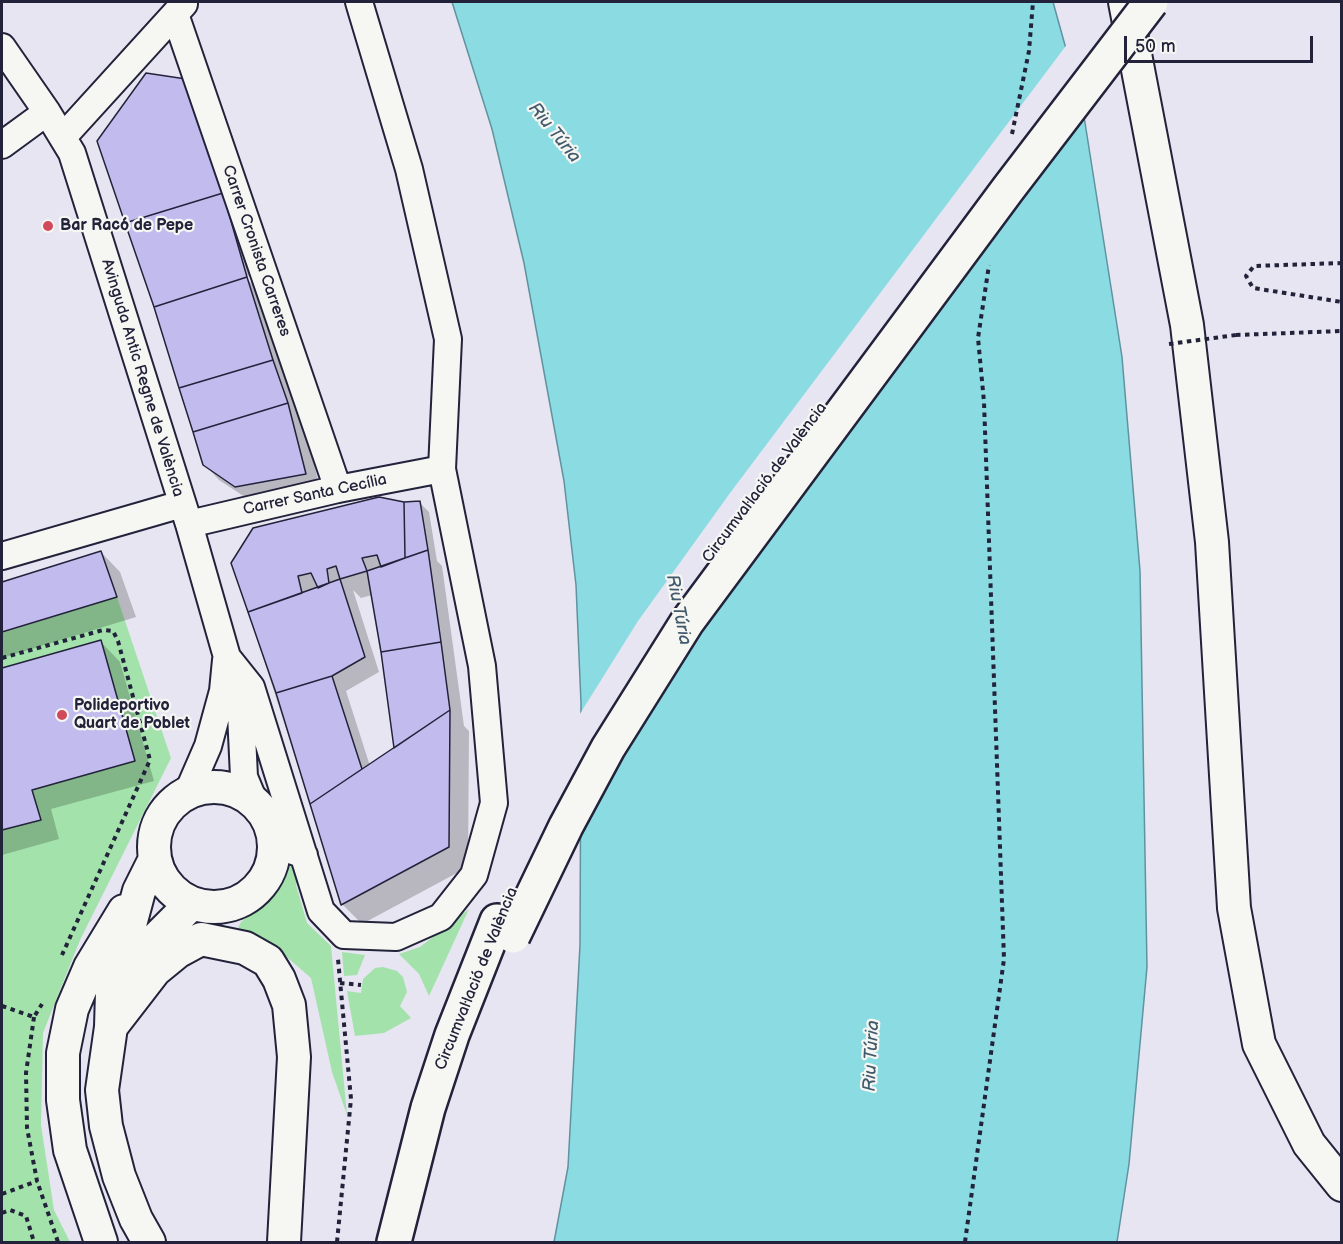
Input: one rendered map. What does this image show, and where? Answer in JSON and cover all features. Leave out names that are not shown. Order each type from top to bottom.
[{"type":"highway","name":"Circumval·lació de València","points":[[394,1242],[401,1207],[431,1098],[452,1035],[505,929],[544,822],[593,731],[669,610],[1125,2]]},
{"type":"highway","points":[[415,1242],[455,1095],[505,929],[566,826],[608,748],[687,622],[1008,189],[1152,2]]},
{"type":"main road","points":[[1125,2],[1187,325],[1212,542],[1234,908],[1259,1044],[1309,1144],[1341,1185]]},
{"type":"main road","points":[[149,1242],[136,1219],[119,1176],[106,1126],[102,1090],[111,1027],[112,992],[139,891],[155,859],[156,831],[163,815],[174,802],[188,792],[205,787],[223,787],[240,792],[254,801],[265,814],[275,844],[273,864],[264,882],[250,896],[232,905],[212,908],[192,903],[177,894],[165,881],[155,859]]},
{"type":"main road","points":[[101,1242],[70,1150],[63,1100],[63,1053],[72,1009],[90,967],[116,920],[139,891]]},
{"type":"main road","points":[[111,1027],[136,969],[153,942],[192,903]]},
{"type":"main road","points":[[111,1027],[155,970],[177,952],[201,939],[245,948],[268,961],[279,979],[289,1005],[294,1057],[284,1242]]},
{"type":"street","points":[[340,942],[396,937],[441,917],[474,875],[494,803],[482,666],[442,469],[448,339],[409,169],[359,2]]},
{"type":"street","points":[[1120,2],[1139,84]]},
{"type":"street","points":[[63,137],[180,8]]},
{"type":"street","name":"Carrer Cronista Carreres","points":[[180,8],[338,489]]},
{"type":"street","name":"Avinguda Antic Regne de València","points":[[2,47],[72,153],[185,514],[226,657],[240,692],[244,777],[254,801]]},
{"type":"street","points":[[2,145],[47,112]]},
{"type":"street","name":"Carrer Santa Cecília","points":[[2,555],[185,514],[442,469]]},
{"type":"street","name":"Avinguda Antic Regne de València","points":[[188,792],[208,746],[223,691],[226,657]]},
{"type":"street","name":"Avinguda Antic Regne de València","points":[[226,657],[251,687],[321,911],[340,942]]},
{"type":"street","points":[[275,844],[304,855]]},
{"type":"path","points":[[1010,144],[1029,51],[1033,2]]},
{"type":"path","points":[[965,1242],[1004,959],[984,402],[978,338],[990,259]]},
{"type":"path","points":[[1341,263],[1254,266],[1246,276],[1253,288],[1341,302]]},
{"type":"path","points":[[1169,344],[1236,335],[1341,331]]},
{"type":"path","points":[[2,658],[103,630],[113,631],[118,641],[150,760],[62,956]]},
{"type":"path","points":[[337,1242],[351,1099],[340,983],[340,942]]},
{"type":"path","points":[[340,983],[361,986]]},
{"type":"path","points":[[45,999],[34,1017],[26,1073],[27,1128],[37,1181],[58,1242]]},
{"type":"path","points":[[2,1005],[34,1017]]},
{"type":"path","points":[[2,1194],[37,1181]]},
{"type":"path","points":[[2,1213],[9,1210],[26,1216],[34,1242]]},
{"type":"green space","points":[[117,597],[171,758],[80,940],[43,1033],[41,1125],[54,1210],[70,1242],[2,1242],[2,633]]},
{"type":"green space","points":[[290,857],[300,875],[296,885],[307,923],[331,946],[347,1115],[332,1072],[311,978],[281,952],[238,928],[241,922],[275,893]]},
{"type":"green space","points":[[469,909],[429,996],[419,974],[399,954],[420,947]]},
{"type":"green space","points":[[342,952],[365,955],[357,975],[344,976]]},
{"type":"green space","points":[[383,967],[397,971],[403,977],[407,992],[400,1006],[411,1018],[384,1033],[355,1036],[347,991],[361,993],[363,979],[375,968]]},
{"type":"water","name":"Riu Túria","points":[[452,2],[1053,2],[1083,110],[1122,357],[1140,571],[1147,967],[1129,1164],[1117,1242],[554,1242],[568,1167],[580,945],[581,703],[576,585],[564,481],[524,263],[492,129]]},
{"type":"pier","points":[[1068,43],[1087,111],[772,530],[680,661],[622,751],[578,832],[578,717],[638,621],[730,493]]},
{"type":"building","points":[[146,73],[186,79],[223,193],[125,223],[97,141]]},
{"type":"building","points":[[223,193],[247,277],[154,307],[125,223]]},
{"type":"building","points":[[247,277],[273,360],[179,388],[154,307]]},
{"type":"building","points":[[273,360],[288,403],[193,432],[179,388]]},
{"type":"building","points":[[288,403],[306,474],[235,487],[203,465],[193,432]]},
{"type":"building","points":[[379,497],[404,502],[405,558],[381,567],[377,555],[362,558],[367,571],[340,579],[336,566],[327,569],[329,583],[318,588],[311,573],[298,576],[302,593],[248,612],[231,563],[253,528]]},
{"type":"building","points":[[420,501],[428,550],[405,558],[404,502]]},
{"type":"building","points":[[428,550],[441,642],[381,652],[367,571]]},
{"type":"building","points":[[101,551],[117,597],[2,632],[2,582]]},
{"type":"building","points":[[340,579],[365,657],[332,676],[276,693],[248,612]]},
{"type":"building","name":"Polideportivo Quart de Poblet","points":[[101,640],[135,761],[32,790],[41,820],[2,830],[2,668]]},
{"type":"building","points":[[441,642],[450,710],[394,748],[381,652]]},
{"type":"building","points":[[332,676],[362,769],[310,804],[276,693]]},
{"type":"building","points":[[450,710],[449,847],[341,905],[310,804]]},
{"type":"place","name":"Bar Racó de Pepe","points":[[48,226]]},
{"type":"place","name":"Polideportivo Quart de Poblet","points":[[62,715]]}]
